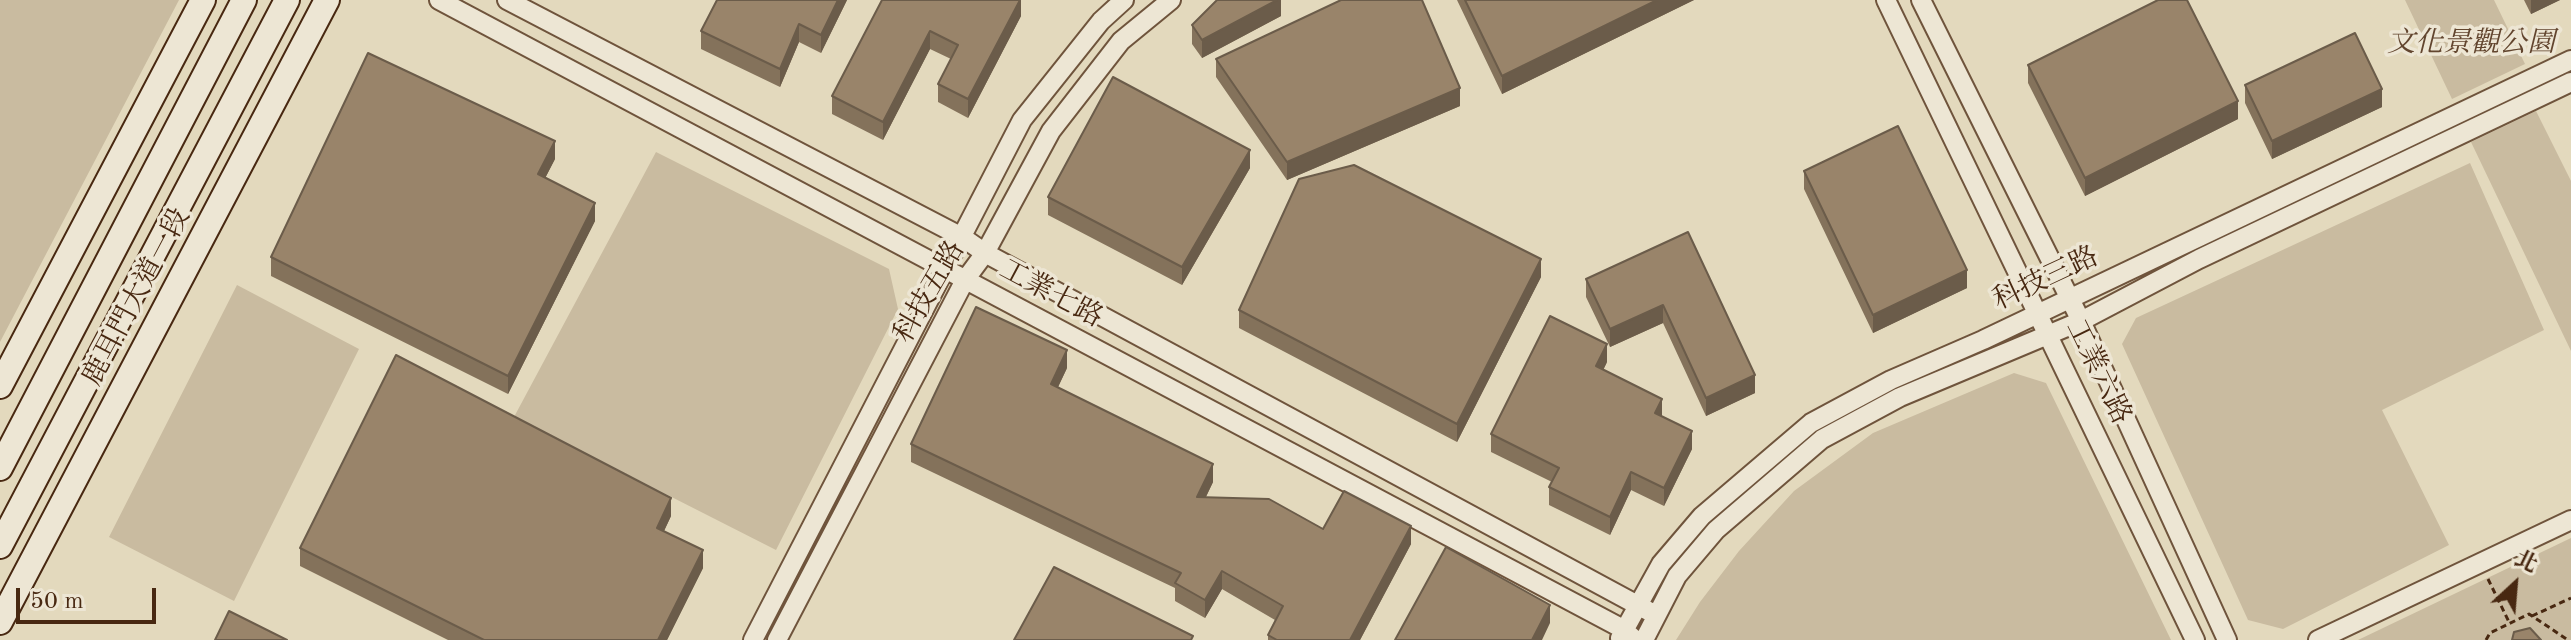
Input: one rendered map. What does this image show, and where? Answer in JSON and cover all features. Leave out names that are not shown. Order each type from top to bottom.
[{"type":"street","points":[[0,386],[203,0]]},
{"type":"street","name":"鹿耳門大道一段","points":[[0,468],[244,0]]},
{"type":"street","name":"鹿耳門大道一段","points":[[0,546],[287,0]]},
{"type":"street","name":"鹿耳門大道一段","points":[[0,622],[327,0]]},
{"type":"street","name":"工業七路","points":[[439,0],[1626,636]]},
{"type":"street","name":"工業七路","points":[[507,0],[962,237],[985,253],[1654,614]]},
{"type":"street","name":"科技五路","points":[[753,640],[1022,120],[1101,21],[1124,0]]},
{"type":"street","name":"科技五路","points":[[777,640],[965,280],[985,253],[1051,131],[1121,41],[1171,0]]},
{"type":"street","name":"工業六路","points":[[1886,0],[2195,640]]},
{"type":"street","name":"工業六路","points":[[1921,0],[2081,321],[2227,640]]},
{"type":"street","name":"科技三路","points":[[1626,636],[1637,604],[1661,564],[1702,516],[1811,423],[1891,380],[2069,299],[2571,60]]},
{"type":"street","name":"科技三路","points":[[1644,640],[1654,614],[1677,576],[1716,530],[1822,439],[1900,397],[2081,321],[2199,259],[2571,82]]},
{"type":"street","points":[[2318,640],[2571,520]]},
{"type":"path","points":[[2480,561],[2509,622]]},
{"type":"path","points":[[2486,640],[2490,633],[2509,622],[2532,616],[2571,598]]},
{"type":"path","points":[[2532,616],[2568,640]]},
{"type":"green space","points":[[0,0],[179,0],[0,342]]},
{"type":"green space","name":"文化景觀公園","points":[[2405,0],[2494,0],[2525,64],[2452,99]]},
{"type":"green space","name":"文化景觀公園","points":[[2536,111],[2571,181],[2571,351],[2471,142]]},
{"type":"green space","points":[[656,152],[889,269],[898,309],[776,550],[514,417]]},
{"type":"green space","points":[[2470,163],[2544,330],[2382,410],[2449,545],[2283,629],[2248,620],[2122,344],[2136,318]]},
{"type":"green space","points":[[237,285],[359,349],[234,601],[109,537]]},
{"type":"green space","points":[[2014,373],[2046,383],[2171,640],[1676,640],[1739,551],[1794,491],[1873,433]]},
{"type":"green space","points":[[2571,538],[2571,640],[2358,640]]},
{"type":"building","points":[[717,0],[838,0],[821,35],[799,24],[780,69],[701,31]]},
{"type":"building","points":[[882,0],[1020,0],[968,99],[938,84],[958,45],[930,31],[883,122],[832,96]]},
{"type":"building","points":[[1217,0],[1277,0],[1202,40],[1192,25]]},
{"type":"building","points":[[1341,0],[1422,0],[1460,88],[1287,162],[1216,59]]},
{"type":"building","points":[[1465,0],[1657,0],[1502,76]]},
{"type":"building","points":[[2158,0],[2187,0],[2238,101],[2085,178],[2028,65]]},
{"type":"building","points":[[2355,33],[2382,89],[2272,141],[2245,85]]},
{"type":"building","points":[[368,53],[555,141],[538,174],[595,203],[508,376],[271,257]]},
{"type":"building","points":[[1113,77],[1250,150],[1182,267],[1048,197]]},
{"type":"building","points":[[1898,126],[1967,270],[1873,315],[1804,171]]},
{"type":"building","points":[[1354,165],[1541,259],[1457,424],[1239,310],[1299,179]]},
{"type":"building","points":[[1688,232],[1755,375],[1706,398],[1663,305],[1610,329],[1586,279]]},
{"type":"building","points":[[976,307],[1067,350],[1051,384],[1213,464],[1197,497],[1269,499],[1323,529],[1344,491],[1411,526],[1350,640],[1277,640],[1268,635],[1283,606],[1222,571],[1205,600],[1175,583],[1181,573],[911,444]]},
{"type":"building","points":[[1550,316],[1607,344],[1596,366],[1662,399],[1655,413],[1692,431],[1664,488],[1631,472],[1610,517],[1549,487],[1559,468],[1491,434]]},
{"type":"building","points":[[396,355],[671,498],[657,528],[703,550],[658,640],[484,640],[300,548]]},
{"type":"building","points":[[1446,547],[1550,605],[1532,640],[1395,640]]},
{"type":"building","points":[[1054,567],[1193,636],[1191,640],[1014,640]]},
{"type":"building","points":[[229,611],[287,640],[215,640]]},
{"type":"building","points":[[2530,628],[2541,640],[2512,640],[2514,632]]}]
